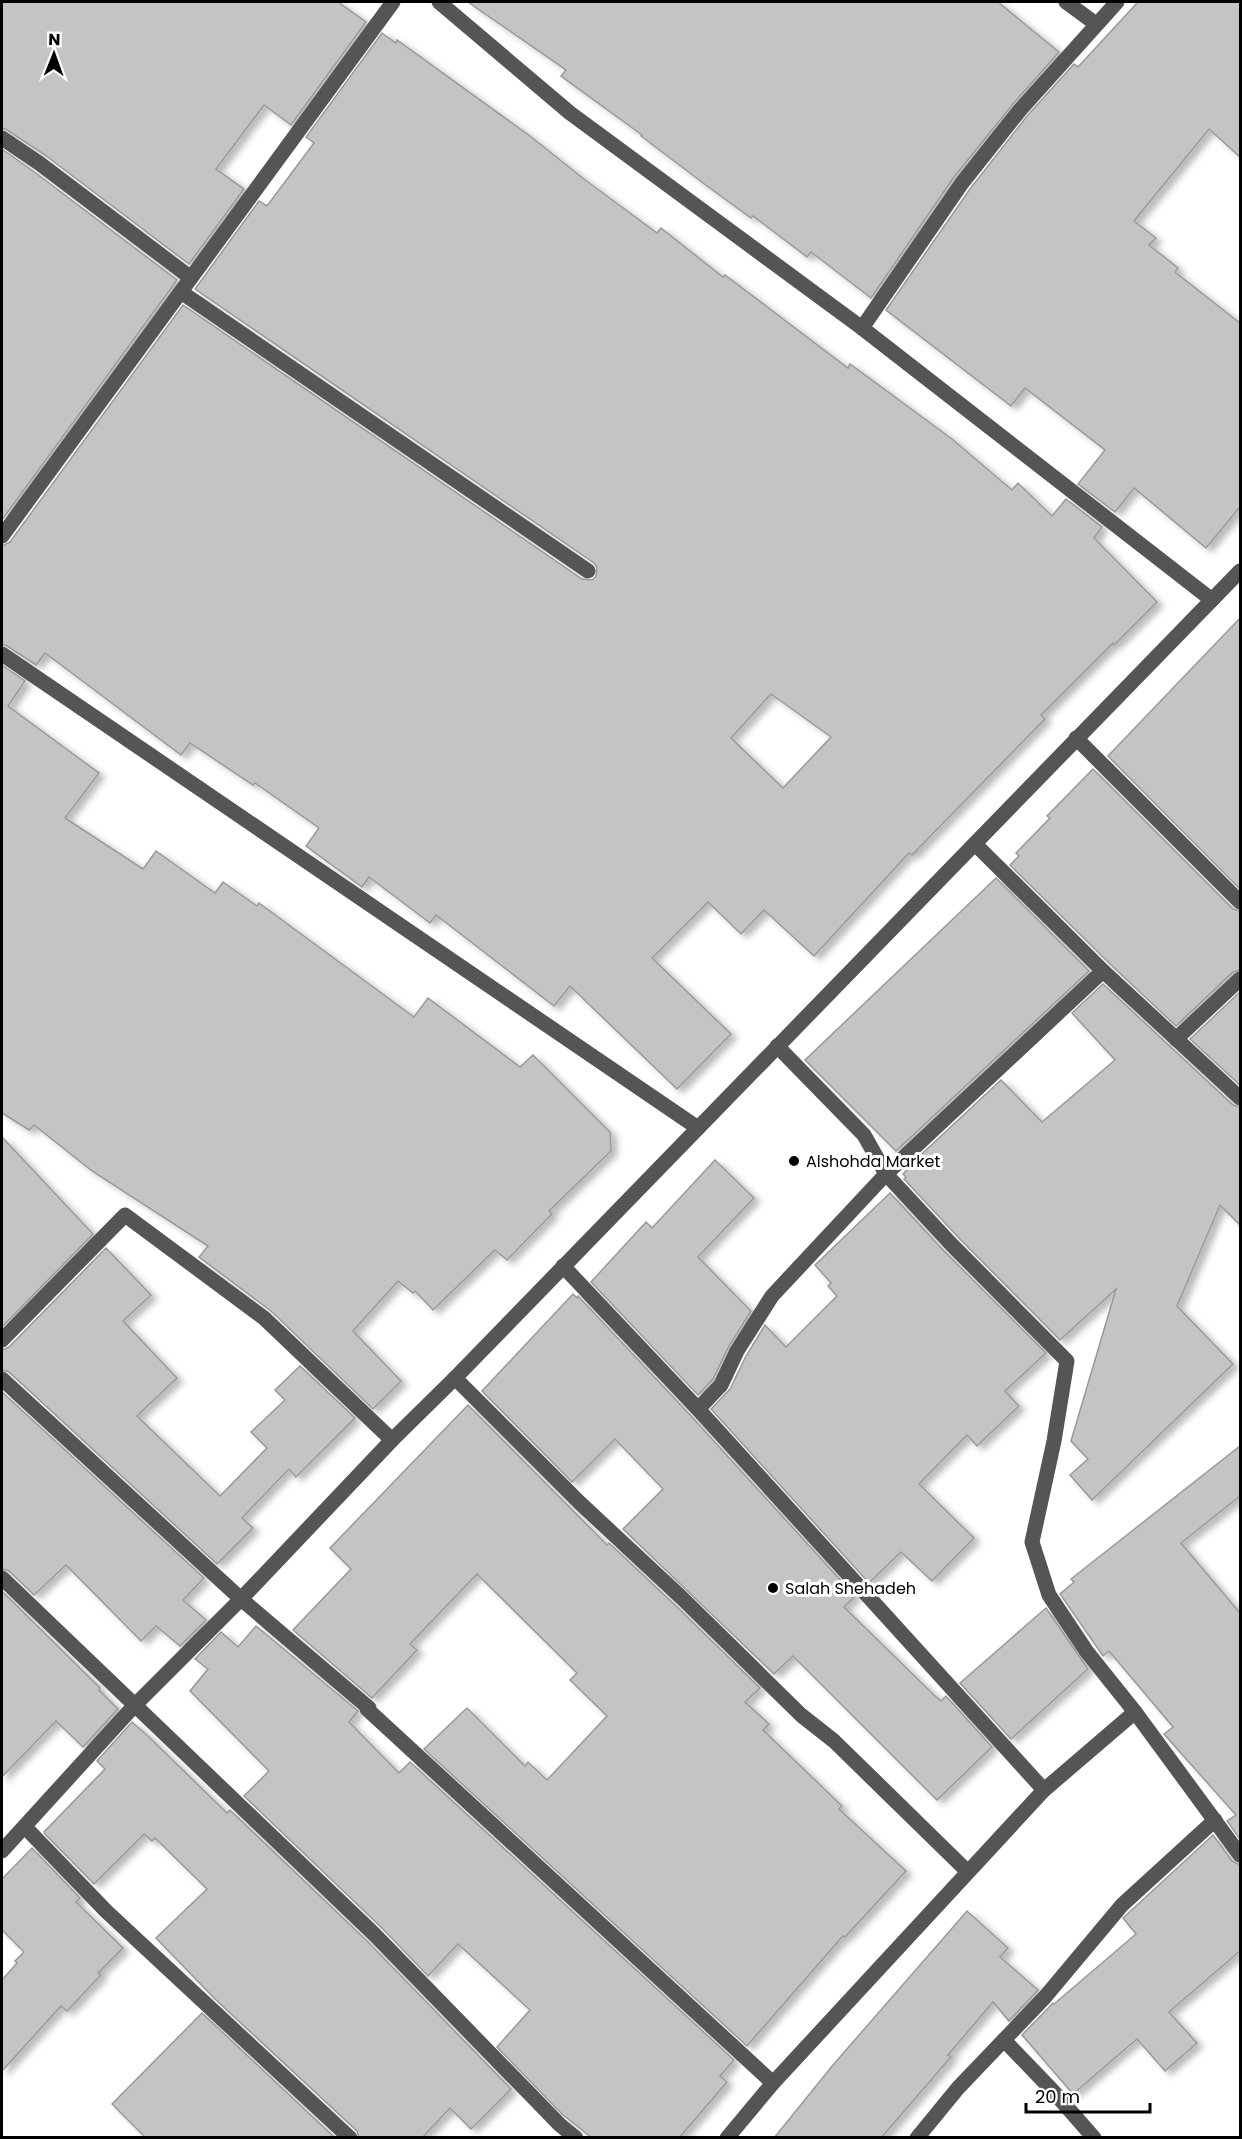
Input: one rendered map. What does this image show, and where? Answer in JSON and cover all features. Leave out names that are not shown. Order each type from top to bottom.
[{"type":"street","points":[[2,536],[393,2]]},
{"type":"street","points":[[439,2],[570,113],[862,328],[1212,600]]},
{"type":"street","points":[[1066,2],[1096,24]]},
{"type":"street","points":[[862,328],[962,183],[1020,110],[1117,2]]},
{"type":"street","points":[[2,138],[191,278]]},
{"type":"street","points":[[181,292],[588,571]]},
{"type":"street","points":[[2,1851],[134,1706],[241,1599],[392,1440],[1240,571]]},
{"type":"street","points":[[2,654],[698,1128]]},
{"type":"street","points":[[1076,738],[1240,902]]},
{"type":"street","points":[[975,844],[1103,971],[1240,1098]]},
{"type":"street","points":[[698,1409],[721,1385],[737,1351],[772,1296],[886,1174],[1103,971]]},
{"type":"street","points":[[1176,1039],[1240,979]]},
{"type":"street","points":[[777,1046],[864,1135],[886,1174],[951,1244],[1067,1361],[1054,1441],[1032,1542],[1049,1595],[1087,1652],[1135,1712],[1240,1855]]},
{"type":"street","points":[[2,1340],[125,1215],[264,1318],[392,1440]]},
{"type":"street","points":[[563,1266],[698,1409],[1044,1790]]},
{"type":"street","points":[[2,1378],[241,1599],[369,1708],[367,1709],[773,2083]]},
{"type":"street","points":[[455,1378],[580,1503],[682,1598],[801,1715],[834,1741],[968,1872]]},
{"type":"street","points":[[2,1578],[374,1934],[576,2138]]},
{"type":"street","points":[[727,2138],[773,2083],[1044,1790],[1135,1712]]},
{"type":"street","points":[[917,2138],[958,2088],[1044,1997],[1122,1905],[1215,1820]]},
{"type":"street","points":[[26,1827],[106,1911],[350,2138]]},
{"type":"street","points":[[1004,2040],[1094,2138]]},
{"type":"building","points":[[2,2],[338,2],[366,22],[291,125],[264,105],[216,169],[244,189],[189,264],[45,155],[2,128]]},
{"type":"building","points":[[468,2],[998,2],[1059,52],[954,177],[871,298],[811,252],[807,257],[753,216],[751,218],[707,186],[561,76],[566,70]]},
{"type":"building","points":[[1138,2],[1240,2],[1240,157],[1209,129],[1134,221],[1156,238],[1149,245],[1178,268],[1175,272],[1240,323],[1240,507],[1206,548],[1134,488],[1115,512],[1078,484],[1105,450],[1025,388],[1011,406],[886,310],[970,189],[1027,116],[1074,64],[1078,67]]},
{"type":"building","points":[[382,33],[396,43],[397,40],[530,136],[657,233],[661,228],[723,277],[725,275],[848,368],[850,364],[952,439],[1012,490],[1018,483],[1052,516],[1066,499],[1102,527],[1094,538],[1157,602],[1041,715],[1045,719],[912,855],[909,853],[814,956],[764,910],[741,934],[708,902],[652,958],[731,1034],[677,1089],[570,986],[554,1006],[436,915],[430,923],[369,877],[362,887],[306,846],[319,828],[255,783],[253,785],[190,743],[181,755],[45,653],[36,665],[2,644],[2,546],[10,542],[183,305],[582,579],[592,580],[596,576],[597,567],[594,563],[195,289],[259,201],[267,206],[314,143],[306,137]],"holes":[[[771,694],[831,737],[783,788],[731,738]]]},
{"type":"building","points":[[2,149],[177,280],[2,520]]},
{"type":"building","points":[[1240,618],[1240,889],[1108,756]]},
{"type":"building","points":[[2,665],[25,681],[8,706],[99,773],[65,818],[143,869],[156,851],[215,893],[223,882],[257,906],[259,903],[414,1017],[428,998],[520,1067],[533,1055],[610,1132],[611,1151],[549,1211],[552,1214],[507,1260],[495,1250],[433,1310],[415,1291],[413,1293],[398,1281],[353,1331],[401,1381],[373,1409],[271,1311],[199,1257],[208,1246],[92,1171],[34,1125],[29,1130],[2,1113]]},
{"type":"building","points":[[1093,769],[1233,909],[1240,911],[1240,970],[1233,972],[1176,1026],[1010,865],[1019,856],[1016,853],[1050,818],[1047,816]]},
{"type":"building","points":[[996,878],[1089,971],[896,1151],[805,1060]]},
{"type":"building","points":[[1103,984],[1233,1105],[1240,1107],[1240,1225],[1220,1205],[1177,1306],[1233,1364],[1092,1500],[1070,1475],[1088,1459],[1071,1441],[1116,1289],[1060,1340],[958,1237],[904,1179],[906,1177],[903,1174],[1001,1080],[1042,1122],[1115,1060],[1072,1013]]},
{"type":"building","points":[[1240,992],[1240,1085],[1190,1039]]},
{"type":"building","points":[[2,1137],[93,1234],[2,1327]]},
{"type":"building","points":[[715,1160],[754,1198],[698,1257],[751,1311],[729,1346],[713,1379],[698,1395],[591,1282],[646,1222],[652,1228]]},
{"type":"building","points":[[890,1193],[944,1251],[1046,1353],[1005,1391],[1019,1406],[977,1446],[967,1435],[919,1484],[974,1538],[932,1581],[901,1552],[869,1583],[711,1409],[730,1389],[765,1325],[786,1347],[837,1296],[828,1286],[831,1283],[815,1265]]},
{"type":"building","points":[[106,1248],[151,1295],[123,1321],[177,1378],[137,1416],[220,1496],[267,1448],[251,1432],[285,1400],[275,1390],[300,1366],[355,1418],[296,1477],[289,1469],[242,1518],[253,1528],[217,1564],[9,1372],[2,1370],[2,1350],[9,1347]]},
{"type":"building","points":[[573,1294],[577,1298],[578,1296],[691,1416],[855,1596],[844,1607],[934,1695],[941,1701],[946,1696],[992,1747],[937,1800],[793,1656],[774,1674],[623,1529],[663,1489],[615,1439],[572,1482],[482,1391]]},
{"type":"building","points":[[2,1392],[204,1578],[183,1600],[206,1620],[180,1646],[156,1626],[141,1641],[66,1565],[34,1595],[9,1571],[2,1569]]},
{"type":"building","points":[[468,1405],[607,1545],[609,1543],[760,1688],[745,1702],[769,1724],[763,1730],[842,1806],[839,1809],[906,1871],[845,1937],[843,1936],[747,2046],[424,1749],[467,1708],[525,1766],[528,1762],[547,1780],[607,1716],[570,1680],[577,1673],[477,1574],[410,1644],[417,1650],[372,1698],[293,1630],[351,1569],[330,1548]]},
{"type":"building","points":[[1240,1446],[1240,1496],[1181,1543],[1240,1613],[1240,1839],[1227,1821],[1236,1815],[1164,1734],[1173,1727],[1109,1651],[1103,1656],[1060,1594],[1074,1582],[1071,1579]]},
{"type":"building","points":[[2,1591],[100,1688],[99,1690],[118,1709],[83,1747],[56,1721],[2,1777]]},
{"type":"building","points":[[1046,1608],[1088,1669],[1011,1739],[960,1683]]},
{"type":"building","points":[[256,1626],[358,1711],[349,1722],[399,1773],[410,1762],[734,2060],[720,2076],[727,2082],[679,2138],[592,2138],[562,2114],[497,2047],[530,2010],[458,1944],[428,1976],[381,1927],[244,1796],[269,1771],[190,1691],[208,1669],[195,1659],[221,1632],[238,1647]]},
{"type":"building","points":[[132,1722],[227,1813],[230,1810],[367,1941],[511,2089],[471,2129],[450,2108],[422,2138],[359,2138],[357,2131],[215,1999],[156,1938],[207,1889],[155,1838],[152,1841],[144,1834],[94,1884],[45,1834],[44,1832],[105,1769],[97,1761]]},
{"type":"building","points":[[1213,1835],[1232,1861],[1240,1865],[1240,1951],[1169,2012],[1197,2043],[1165,2071],[1137,2039],[1073,2094],[1022,2035],[1053,2003],[1136,1934],[1123,1918]]},
{"type":"building","points":[[32,1848],[80,1898],[76,1902],[123,1948],[98,1973],[101,1975],[67,2011],[61,2006],[2,2071],[2,1980],[24,1952],[2,1930],[2,1879]]},
{"type":"building","points":[[967,1911],[1008,1948],[1000,1957],[1038,1990],[1009,2021],[993,2002],[948,2055],[951,2057],[881,2138],[774,2138],[833,2065]]},
{"type":"building","points":[[202,2013],[335,2138],[146,2138],[112,2104]]},
{"type":"place","name":"Alshohda Market","points":[[794,1161]]},
{"type":"place","name":"Salah Shehadeh","points":[[773,1588]]}]
